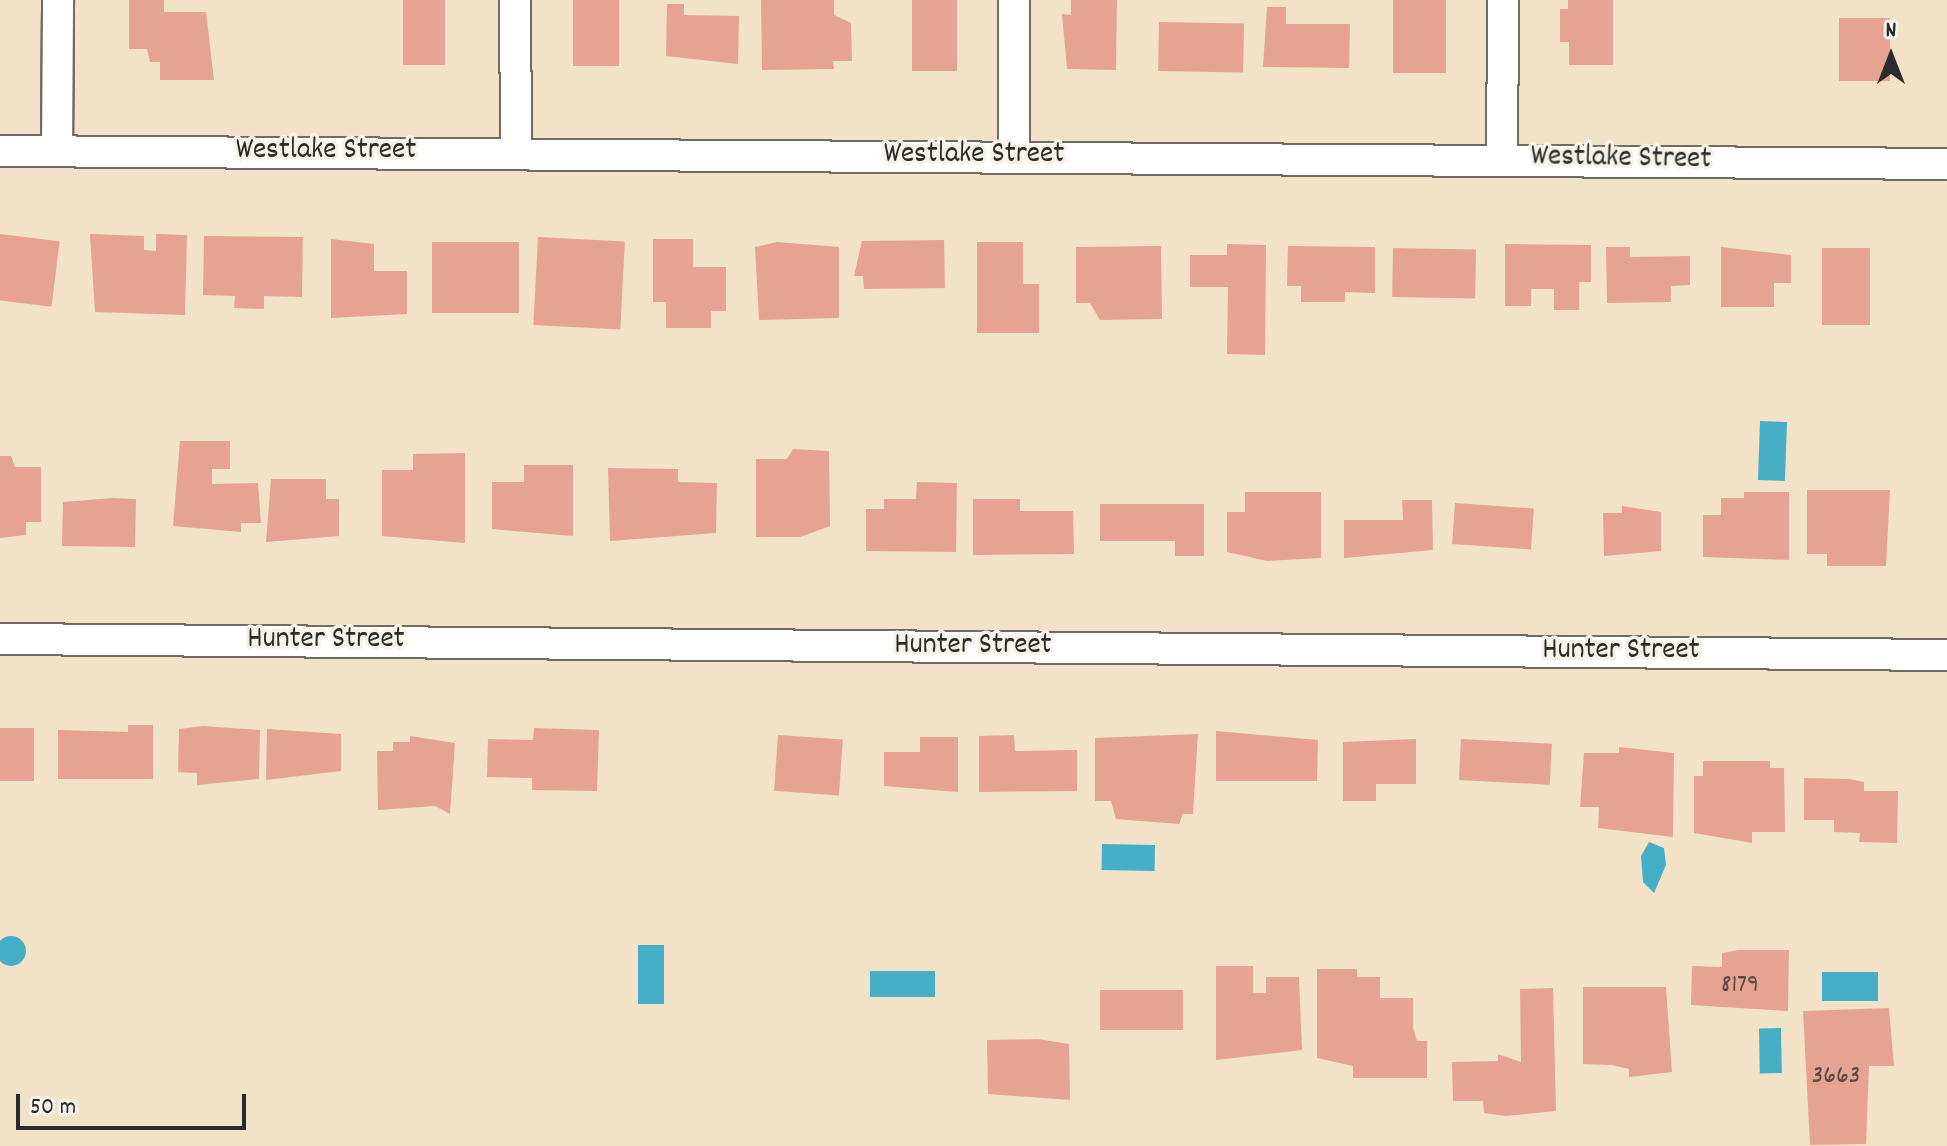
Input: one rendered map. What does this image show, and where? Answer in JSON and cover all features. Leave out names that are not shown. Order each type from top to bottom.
[{"type":"street","points":[[57,151],[58,0]]},
{"type":"street","points":[[515,0],[516,153]]},
{"type":"street","points":[[1014,0],[1014,156]]},
{"type":"street","points":[[1502,158],[1503,0]]},
{"type":"street","name":"Westlake Street","points":[[0,151],[1502,158],[1947,164]]},
{"type":"street","name":"Hunter Street","points":[[0,639],[1947,655]]},
{"type":"water","points":[[1760,421],[1787,422],[1785,481],[1758,480]]},
{"type":"water","points":[[1649,842],[1664,848],[1666,865],[1654,893],[1643,882],[1641,856]]},
{"type":"water","points":[[1102,844],[1155,845],[1155,871],[1102,870]]},
{"type":"water","points":[[11,936],[22,940],[26,951],[22,962],[11,966],[0,962],[-4,951],[0,940]]},
{"type":"water","points":[[638,945],[664,945],[664,1004],[638,1004]]},
{"type":"water","points":[[870,971],[935,971],[935,997],[870,997]]},
{"type":"water","points":[[1822,972],[1878,972],[1878,1001],[1822,1001]]},
{"type":"water","points":[[1759,1028],[1781,1028],[1782,1073],[1760,1073]]},
{"type":"building","points":[[129,0],[164,0],[164,12],[206,12],[214,80],[160,80],[160,62],[150,62],[147,49],[129,49]]},
{"type":"building","points":[[403,0],[445,0],[445,65],[403,65]]},
{"type":"building","points":[[573,0],[619,0],[619,66],[573,66]]},
{"type":"building","points":[[761,0],[834,0],[834,15],[851,23],[852,61],[833,61],[834,69],[762,70]]},
{"type":"building","points":[[912,0],[957,0],[957,71],[912,71]]},
{"type":"building","points":[[1071,0],[1117,0],[1116,70],[1067,69],[1062,14],[1071,15]]},
{"type":"building","points":[[1393,0],[1446,0],[1446,73],[1393,73]]},
{"type":"building","points":[[1568,0],[1613,0],[1613,65],[1569,65],[1569,42],[1560,42],[1560,9],[1568,9]]},
{"type":"building","points":[[667,4],[684,4],[684,15],[739,16],[738,64],[666,56]]},
{"type":"building","points":[[1267,7],[1286,7],[1286,24],[1350,24],[1349,68],[1263,67]]},
{"type":"building","points":[[1839,18],[1890,18],[1890,81],[1839,81]]},
{"type":"building","points":[[1159,22],[1244,23],[1243,72],[1158,71]]},
{"type":"building","points":[[0,234],[60,241],[52,307],[0,300]]},
{"type":"building","points":[[90,234],[144,236],[144,250],[156,251],[156,234],[187,235],[185,315],[95,312]]},
{"type":"building","points":[[204,236],[303,237],[302,297],[264,296],[264,309],[234,308],[235,296],[203,295]]},
{"type":"building","points":[[538,237],[625,242],[620,329],[533,325]]},
{"type":"building","points":[[331,239],[374,244],[374,271],[407,271],[407,314],[331,318]]},
{"type":"building","points":[[653,239],[693,239],[693,267],[726,267],[726,311],[711,311],[711,328],[666,328],[666,302],[653,302]]},
{"type":"building","points":[[944,240],[945,288],[864,289],[863,276],[854,276],[862,241]]},
{"type":"building","points":[[432,242],[519,242],[519,313],[432,313]]},
{"type":"building","points":[[777,242],[839,247],[839,318],[759,320],[755,247]]},
{"type":"building","points":[[977,242],[1023,242],[1023,284],[1039,284],[1039,333],[977,333]]},
{"type":"building","points":[[1227,244],[1266,245],[1265,355],[1227,354],[1228,287],[1190,287],[1190,255],[1227,255]]},
{"type":"building","points":[[1505,244],[1591,245],[1591,282],[1579,282],[1579,310],[1554,310],[1554,289],[1531,289],[1531,306],[1505,306]]},
{"type":"building","points":[[1161,246],[1162,319],[1100,320],[1090,303],[1076,303],[1076,247]]},
{"type":"building","points":[[1288,246],[1375,247],[1375,293],[1345,292],[1345,302],[1301,302],[1301,286],[1287,286]]},
{"type":"building","points":[[1606,247],[1630,247],[1630,257],[1690,256],[1690,285],[1671,286],[1671,302],[1607,303]]},
{"type":"building","points":[[1721,247],[1791,255],[1791,283],[1774,283],[1774,307],[1721,307]]},
{"type":"building","points":[[1393,248],[1476,249],[1475,298],[1392,297]]},
{"type":"building","points":[[1822,248],[1870,248],[1870,325],[1822,325]]},
{"type":"building","points":[[180,441],[230,441],[230,469],[212,469],[212,484],[258,483],[261,523],[241,523],[241,532],[173,526]]},
{"type":"building","points":[[793,449],[829,451],[830,526],[800,537],[756,537],[756,459],[787,459]]},
{"type":"building","points":[[465,453],[465,543],[382,536],[382,470],[413,470],[413,454]]},
{"type":"building","points":[[0,456],[11,456],[15,467],[41,467],[41,522],[26,522],[26,535],[0,538]]},
{"type":"building","points":[[524,465],[573,465],[573,536],[492,529],[492,482],[524,482]]},
{"type":"building","points":[[608,468],[678,469],[678,482],[717,483],[716,533],[610,541]]},
{"type":"building","points":[[271,479],[326,479],[326,499],[339,499],[339,536],[266,542]]},
{"type":"building","points":[[917,482],[957,483],[956,552],[866,551],[866,509],[884,509],[884,499],[916,499]]},
{"type":"building","points":[[1807,490],[1890,490],[1886,566],[1827,566],[1827,554],[1807,554]]},
{"type":"building","points":[[1245,492],[1321,492],[1321,558],[1267,561],[1227,552],[1227,512],[1245,512]]},
{"type":"building","points":[[1744,492],[1789,492],[1789,560],[1703,557],[1703,515],[1721,515],[1721,498],[1744,498]]},
{"type":"building","points":[[136,499],[135,547],[62,546],[63,502]]},
{"type":"building","points":[[973,499],[1020,499],[1020,511],[1073,511],[1074,554],[973,555]]},
{"type":"building","points":[[1402,500],[1432,500],[1433,550],[1344,558],[1344,520],[1403,520]]},
{"type":"building","points":[[1455,503],[1534,509],[1531,549],[1452,544]]},
{"type":"building","points":[[1100,504],[1204,504],[1204,556],[1175,556],[1175,541],[1100,541]]},
{"type":"building","points":[[1622,506],[1661,512],[1661,551],[1604,556],[1603,513],[1622,513]]},
{"type":"building","points":[[128,725],[153,725],[153,779],[58,779],[58,730],[128,732]]},
{"type":"building","points":[[203,726],[260,730],[259,779],[197,785],[197,773],[178,772],[179,729]]},
{"type":"building","points":[[0,728],[34,728],[34,781],[0,781]]},
{"type":"building","points":[[534,728],[599,730],[597,791],[532,790],[532,778],[487,777],[488,739],[533,740]]},
{"type":"building","points":[[267,729],[341,734],[341,771],[266,780]]},
{"type":"building","points":[[1216,731],[1318,740],[1317,781],[1216,781]]},
{"type":"building","points":[[1198,734],[1193,814],[1183,814],[1179,824],[1116,819],[1111,801],[1095,801],[1095,738]]},
{"type":"building","points":[[778,735],[843,740],[839,795],[774,791]]},
{"type":"building","points":[[1014,735],[1015,751],[1077,750],[1077,791],[979,792],[979,736]]},
{"type":"building","points":[[410,736],[455,743],[450,814],[435,806],[378,810],[377,751],[393,751],[393,742],[410,742]]},
{"type":"building","points":[[920,737],[958,737],[958,792],[884,786],[884,752],[920,752]]},
{"type":"building","points":[[1416,739],[1416,784],[1376,784],[1376,801],[1343,801],[1343,742]]},
{"type":"building","points":[[1461,739],[1552,744],[1550,785],[1459,780]]},
{"type":"building","points":[[1619,747],[1674,753],[1673,837],[1598,828],[1599,807],[1580,807],[1584,753],[1619,753]]},
{"type":"building","points":[[1703,761],[1770,761],[1770,768],[1784,768],[1785,832],[1752,832],[1752,843],[1694,833],[1694,776],[1703,776]]},
{"type":"building","points":[[1804,778],[1849,779],[1864,782],[1864,791],[1898,791],[1897,843],[1859,842],[1860,833],[1834,832],[1834,820],[1804,820]]},
{"type":"building","points":[[1789,950],[1788,1011],[1691,1005],[1692,966],[1722,967],[1722,953]]},
{"type":"building","points":[[1216,966],[1253,966],[1253,993],[1266,993],[1266,977],[1299,977],[1302,1050],[1216,1060]]},
{"type":"building","points":[[1317,969],[1357,969],[1357,977],[1380,977],[1380,998],[1413,998],[1413,1028],[1417,1041],[1427,1041],[1427,1078],[1353,1078],[1353,1066],[1317,1058]]},
{"type":"building","points":[[1583,987],[1666,987],[1672,1072],[1629,1077],[1629,1069],[1583,1064]]},
{"type":"building","points":[[1553,988],[1556,1111],[1506,1116],[1484,1113],[1483,1101],[1453,1101],[1452,1062],[1498,1061],[1498,1054],[1521,1062],[1520,989]]},
{"type":"building","points":[[1100,990],[1183,990],[1183,1030],[1100,1030]]},
{"type":"building","points":[[1889,1008],[1894,1066],[1869,1066],[1866,1144],[1810,1145],[1803,1011]]},
{"type":"building","points":[[1038,1039],[1069,1044],[1070,1100],[988,1094],[987,1040]]}]
